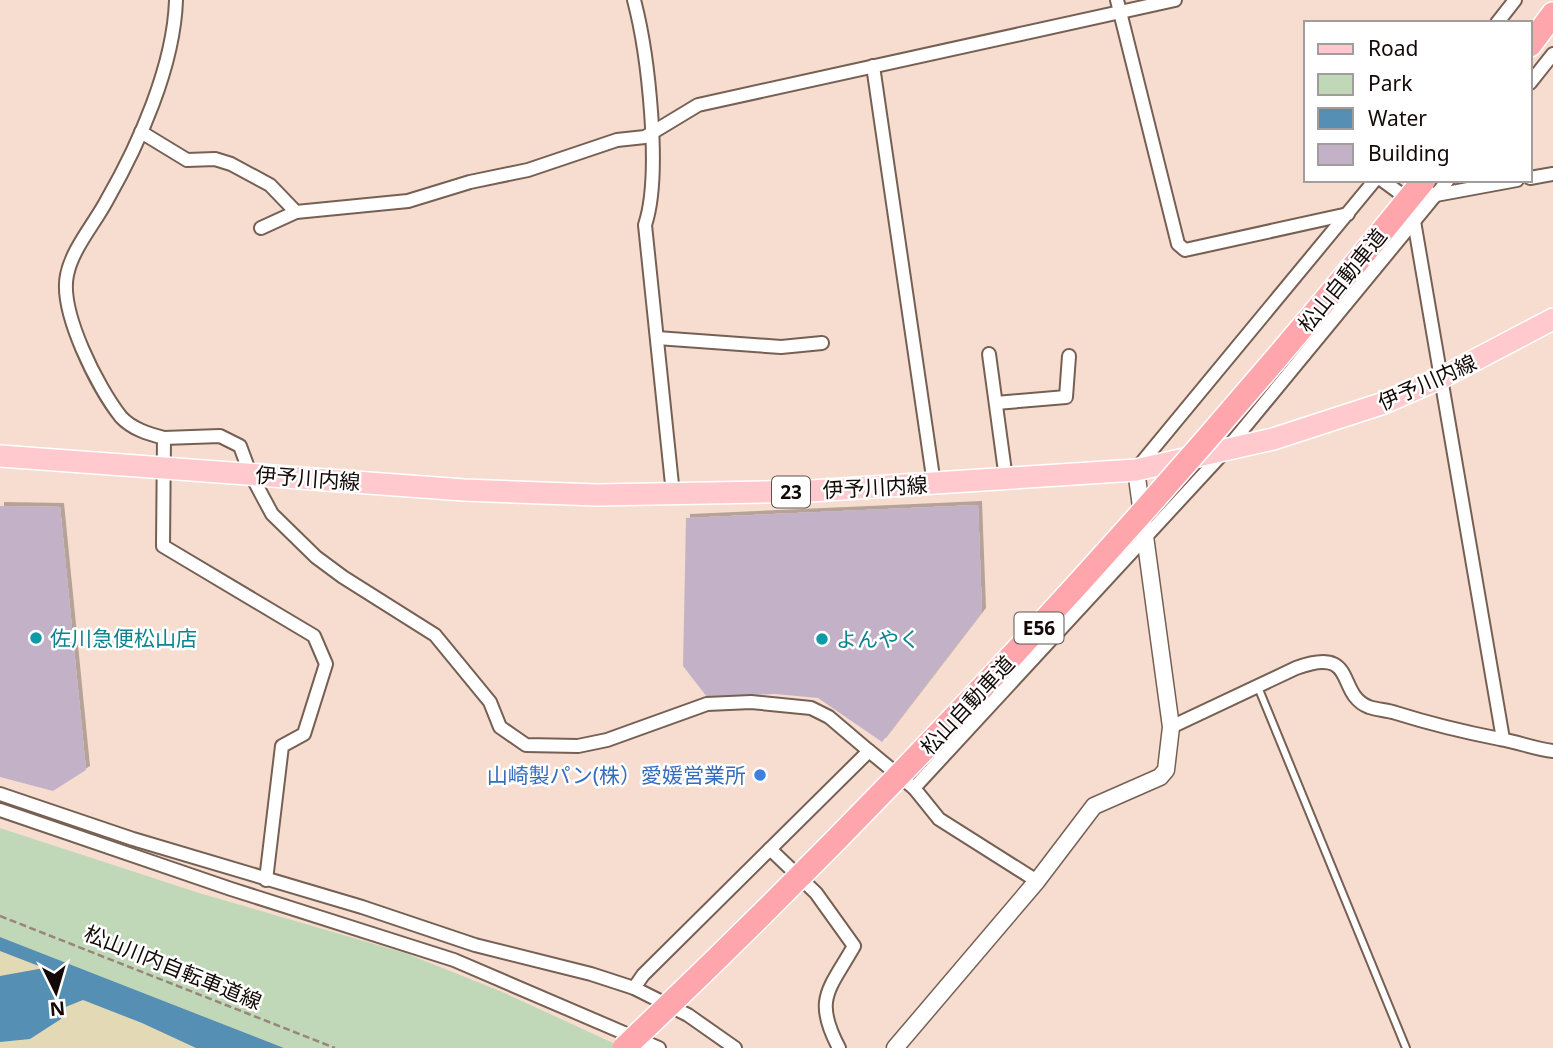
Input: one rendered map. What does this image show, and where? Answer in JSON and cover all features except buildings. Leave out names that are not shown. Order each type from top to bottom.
[{"type":"highway","points":[[1532,42],[1553,14]]},
{"type":"highway","name":"松山自動車道","points":[[624,1048],[741,937],[921,754],[1096,567],[1430,187]]},
{"type":"main road","name":"伊予川内線","points":[[0,456],[476,490],[673,494],[934,484],[1136,470],[1225,450],[1332,421],[1439,379],[1553,319]]},
{"type":"street","points":[[176,0],[174,26],[165,61],[134,151],[72,262],[65,297],[95,374],[122,417],[146,433],[164,438],[220,436],[231,439],[240,446],[250,473],[272,514],[316,557],[435,635],[490,702],[500,727],[526,745],[587,744],[607,740],[707,704],[751,702],[811,708],[829,717],[914,788],[939,819],[1037,881]]},
{"type":"street","points":[[634,0],[653,132],[649,212],[645,225],[673,494]]},
{"type":"street","points":[[261,228],[296,212],[420,199],[470,182],[528,170],[617,140],[645,137],[698,105],[1119,6],[1175,0]]},
{"type":"street","points":[[1499,21],[1515,0]]},
{"type":"street","points":[[1119,6],[1178,244],[1185,250],[1348,214]]},
{"type":"street","points":[[1532,80],[1553,54]]},
{"type":"street","points":[[873,66],[895,201],[914,357],[921,384],[934,484]]},
{"type":"street","points":[[141,132],[187,160],[215,159],[231,164],[270,186],[296,212]]},
{"type":"street","points":[[1532,178],[1553,174]]},
{"type":"street","points":[[895,1048],[1037,881],[1094,806],[1160,777],[1167,770],[1171,727],[1143,541],[1136,470],[1373,182]]},
{"type":"street","points":[[1385,182],[1423,210]]},
{"type":"street","points":[[914,788],[1225,450],[1423,210],[1430,187],[1492,182]]},
{"type":"street","points":[[1414,221],[1439,379],[1503,739]]},
{"type":"street","points":[[657,338],[781,347],[822,344]]},
{"type":"street","points":[[989,354],[1006,480]]},
{"type":"street","points":[[996,403],[1066,397],[1069,356]]},
{"type":"street","points":[[164,438],[163,546],[314,636],[326,664],[304,734],[282,746],[266,880]]},
{"type":"street","points":[[1171,727],[1313,662],[1326,662],[1336,665],[1345,674],[1358,701],[1369,707],[1440,728],[1553,751]]},
{"type":"street","points":[[634,988],[643,975],[869,751]]},
{"type":"street","points":[[0,794],[475,945],[591,974],[634,988],[688,1015],[735,1048]]},
{"type":"street","points":[[0,810],[231,889],[454,960],[659,1048]]},
{"type":"street","points":[[770,849],[816,893],[854,946],[826,995],[826,1023],[839,1048]]},
{"type":"lane","points":[[1257,686],[1406,1048]]},
{"type":"path","name":"松山川内自転車道線","points":[[0,916],[335,1048]]},
{"type":"green space","points":[[0,828],[199,893],[405,953],[500,991],[624,1048],[284,1048],[0,937]]},
{"type":"sand","points":[[0,937],[284,1048],[0,1048]]},
{"type":"water","points":[[0,937],[284,1048],[196,1048],[83,1000],[63,1008],[61,1019],[30,1039],[0,1042],[0,976],[44,968],[0,951]]},
{"type":"place","name":"佐川急便松山店","points":[[36,638]]},
{"type":"place","name":"よんやく","points":[[822,639]]},
{"type":"place","name":"山崎製パン(株）愛媛営業所","points":[[760,775]]}]
